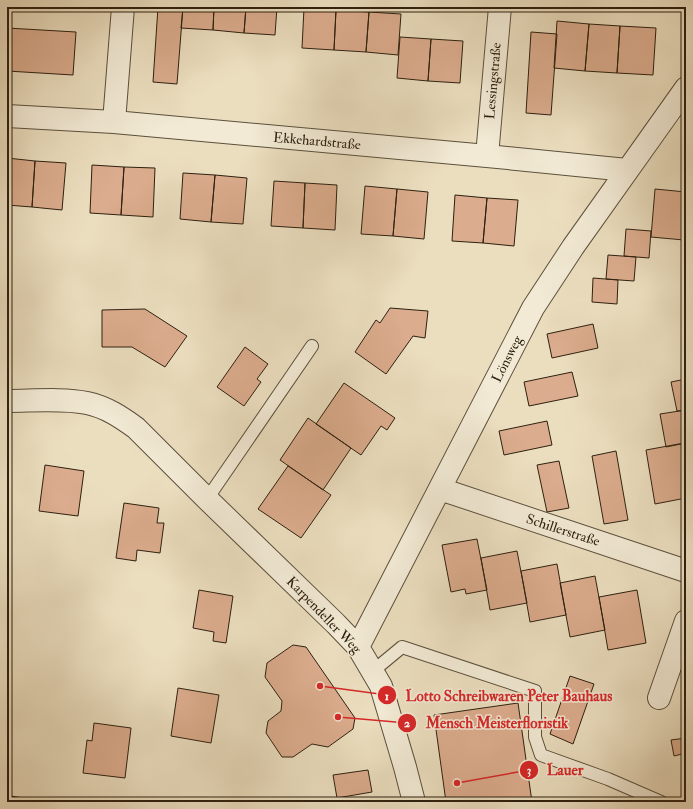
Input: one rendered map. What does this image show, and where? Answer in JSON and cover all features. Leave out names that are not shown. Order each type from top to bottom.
[{"type":"street","points":[[114,122],[123,7]]},
{"type":"street","name":"Lessingstraße","points":[[487,156],[500,7]]},
{"type":"street","name":"Lönsweg","points":[[358,647],[533,308],[573,247],[686,88]]},
{"type":"street","name":"Ekkehardstraße","points":[[7,116],[114,122],[628,170]]},
{"type":"street","name":"Karpendeller Weg","points":[[7,401],[88,403],[111,411],[125,420],[136,428],[336,624],[358,647],[381,686],[387,702],[414,802]]},
{"type":"street","name":"Schillerstraße","points":[[440,490],[686,571]]},
{"type":"street","points":[[659,698],[686,621]]},
{"type":"lane","points":[[207,499],[312,346]]},
{"type":"lane","points":[[373,671],[402,647],[535,691],[535,737],[541,755],[608,779],[661,802]]},
{"type":"building","points":[[158,7],[183,7],[177,84],[153,82]]},
{"type":"building","points":[[183,7],[214,7],[213,30],[181,28]]},
{"type":"building","points":[[214,7],[246,7],[244,33],[213,30]]},
{"type":"building","points":[[246,7],[277,7],[275,35],[244,33]]},
{"type":"building","points":[[304,8],[336,10],[334,50],[302,48]]},
{"type":"building","points":[[336,10],[369,12],[366,52],[334,50]]},
{"type":"building","points":[[369,12],[401,14],[398,55],[366,52]]},
{"type":"building","points":[[557,21],[589,24],[585,71],[554,68]]},
{"type":"building","points":[[589,24],[620,26],[617,73],[585,71]]},
{"type":"building","points":[[620,26],[656,28],[653,75],[617,73]]},
{"type":"building","points":[[7,28],[76,32],[73,75],[7,71]]},
{"type":"building","points":[[531,32],[557,34],[551,115],[526,113]]},
{"type":"building","points":[[400,37],[431,39],[428,81],[397,78]]},
{"type":"building","points":[[431,39],[463,41],[460,83],[428,81]]},
{"type":"building","points":[[7,158],[35,161],[32,207],[7,205]]},
{"type":"building","points":[[35,161],[66,163],[62,210],[32,207]]},
{"type":"building","points":[[92,165],[124,167],[121,215],[90,213]]},
{"type":"building","points":[[124,167],[155,168],[153,217],[121,215]]},
{"type":"building","points":[[183,173],[215,175],[211,222],[180,219]]},
{"type":"building","points":[[215,175],[247,178],[243,224],[211,222]]},
{"type":"building","points":[[274,181],[305,183],[303,228],[271,226]]},
{"type":"building","points":[[305,183],[337,185],[335,230],[303,228]]},
{"type":"building","points":[[365,186],[397,189],[393,236],[361,234]]},
{"type":"building","points":[[397,189],[428,192],[424,239],[393,236]]},
{"type":"building","points":[[655,189],[686,192],[684,240],[651,237]]},
{"type":"building","points":[[455,195],[487,198],[483,243],[452,241]]},
{"type":"building","points":[[487,198],[518,200],[514,246],[483,243]]},
{"type":"building","points":[[686,214],[686,240],[684,240]]},
{"type":"building","points":[[626,229],[651,231],[649,258],[624,256]]},
{"type":"building","points":[[608,255],[636,257],[634,281],[606,279]]},
{"type":"building","points":[[593,278],[618,280],[617,304],[592,302]]},
{"type":"building","points":[[390,308],[428,311],[425,338],[413,336],[386,374],[355,352],[376,320],[380,323]]},
{"type":"building","points":[[145,309],[187,336],[165,367],[132,347],[102,347],[102,310]]},
{"type":"building","points":[[593,324],[598,348],[552,358],[547,334]]},
{"type":"building","points":[[245,347],[268,364],[257,379],[261,382],[244,406],[217,387]]},
{"type":"building","points":[[572,372],[578,396],[529,406],[524,382]]},
{"type":"building","points":[[686,379],[686,410],[677,411],[671,382]]},
{"type":"building","points":[[344,383],[395,418],[387,430],[381,426],[361,455],[316,424]]},
{"type":"building","points":[[686,410],[686,443],[666,447],[660,414]]},
{"type":"building","points":[[308,418],[351,448],[323,490],[280,460]]},
{"type":"building","points":[[547,421],[552,445],[504,455],[499,431]]},
{"type":"building","points":[[684,443],[686,453],[686,498],[655,504],[646,450]]},
{"type":"building","points":[[616,451],[628,520],[604,524],[592,456]]},
{"type":"building","points":[[559,461],[569,508],[547,512],[537,465]]},
{"type":"building","points":[[45,465],[84,471],[78,516],[39,511]]},
{"type":"building","points":[[288,466],[331,495],[301,538],[258,509]]},
{"type":"building","points":[[124,503],[159,508],[157,523],[164,523],[160,553],[137,550],[136,561],[116,558]]},
{"type":"building","points":[[477,539],[487,590],[466,594],[465,589],[451,592],[442,545]]},
{"type":"building","points":[[517,551],[527,603],[490,610],[481,558]]},
{"type":"building","points":[[557,564],[566,615],[530,622],[521,571]]},
{"type":"building","points":[[595,576],[605,630],[570,637],[560,583]]},
{"type":"building","points":[[199,590],[233,596],[226,643],[213,641],[214,632],[193,628]]},
{"type":"building","points":[[637,590],[646,643],[608,650],[599,597]]},
{"type":"building","points":[[293,645],[306,647],[355,718],[353,729],[328,747],[312,744],[293,757],[282,757],[266,733],[268,721],[281,711],[282,701],[265,677],[267,663]]},
{"type":"building","points":[[570,676],[594,684],[573,744],[550,734]]},
{"type":"building","points":[[178,688],[219,695],[211,743],[171,736]]},
{"type":"building","points":[[518,703],[532,802],[446,802],[434,715]]},
{"type":"building","points":[[94,723],[131,728],[125,778],[83,773],[87,740],[92,741]]},
{"type":"building","points":[[686,738],[686,753],[674,756],[671,740]]},
{"type":"building","points":[[686,753],[686,776],[682,754]]},
{"type":"building","points":[[368,770],[372,792],[337,798],[333,775]]},
{"type":"building","points":[[11,796],[48,802],[10,802]]},
{"type":"place","name":"Lotto Schreibwaren Peter Bauhaus","points":[[320,686]]},
{"type":"place","name":"Mensch Meisterfloristik","points":[[338,717]]},
{"type":"place","name":"Lauer","points":[[457,783]]}]
